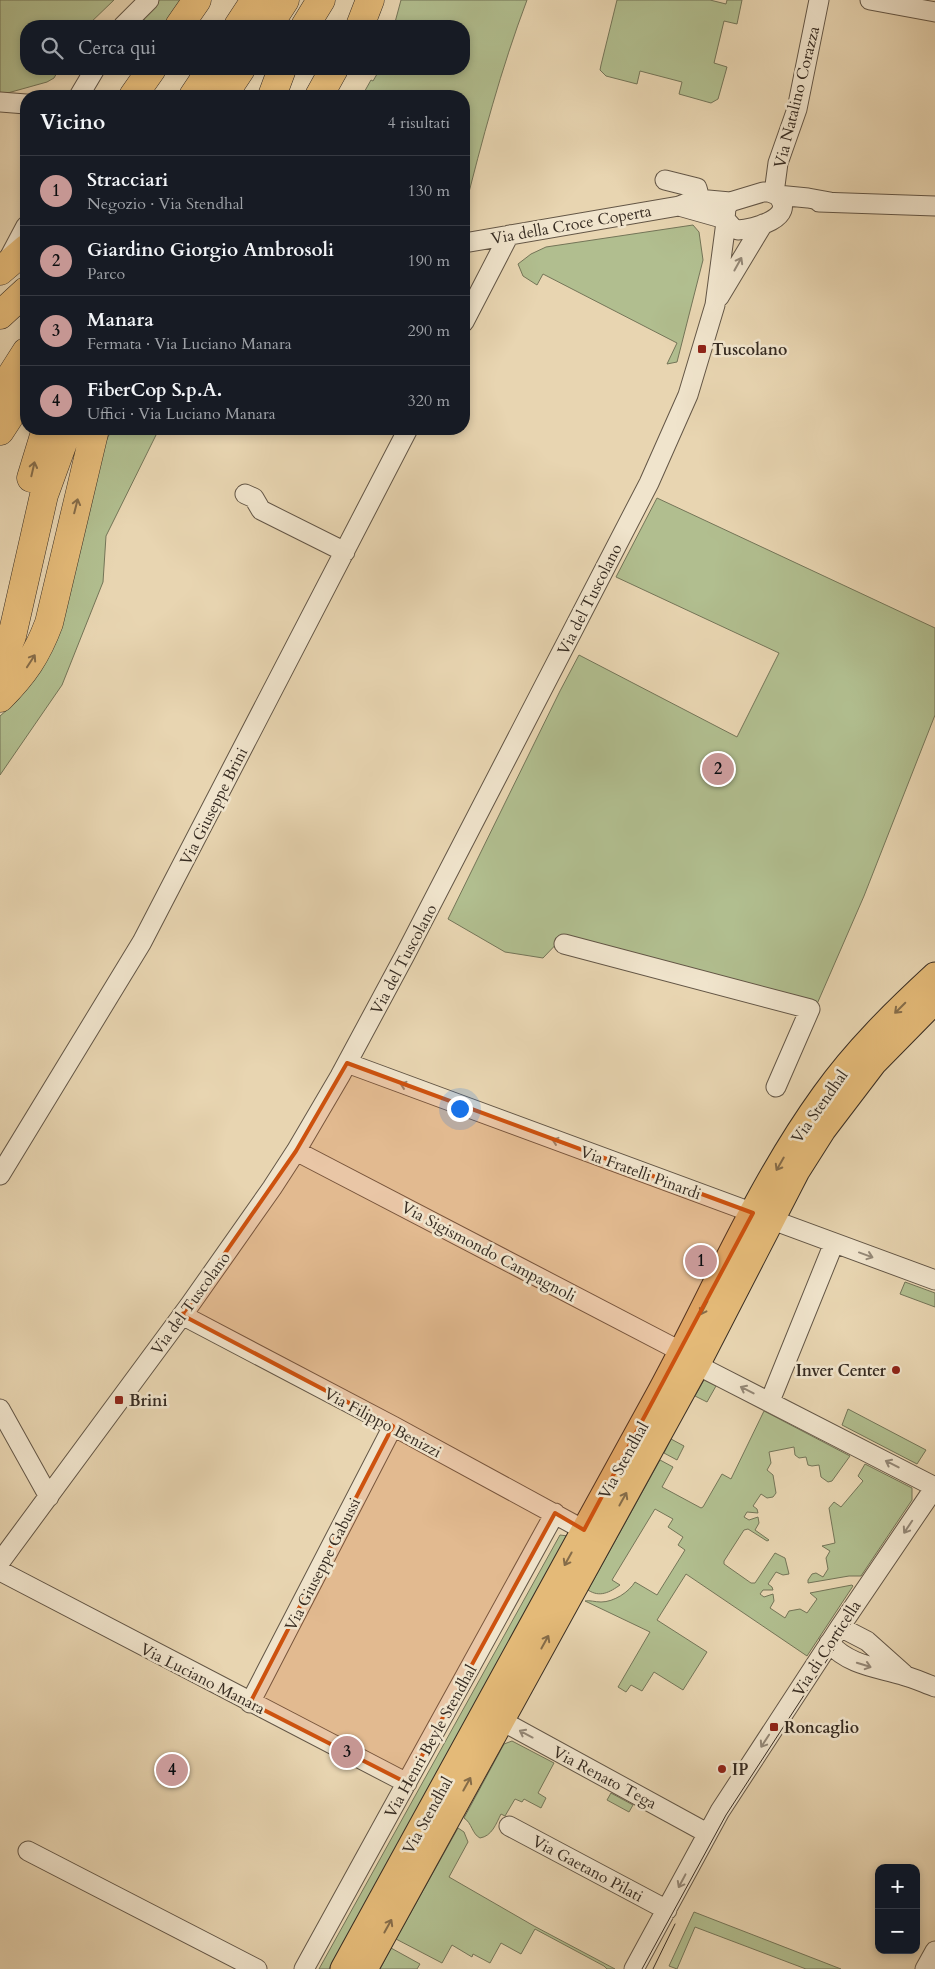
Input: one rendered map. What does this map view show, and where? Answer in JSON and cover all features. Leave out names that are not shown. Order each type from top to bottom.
[{"type":"highway","points":[[184,20],[197,0]]},
{"type":"highway","points":[[242,20],[255,0]]},
{"type":"highway","points":[[272,20],[285,0]]},
{"type":"highway","points":[[309,20],[321,0]]},
{"type":"highway","points":[[362,20],[370,0]]},
{"type":"highway","points":[[138,90],[148,75]]},
{"type":"highway","points":[[197,90],[206,75]]},
{"type":"highway","points":[[228,90],[237,75]]},
{"type":"highway","points":[[274,90],[280,75]]},
{"type":"highway","points":[[322,90],[330,75]]},
{"type":"highway","points":[[0,270],[20,254]]},
{"type":"highway","points":[[0,315],[20,297]]},
{"type":"highway","points":[[0,393],[20,361]]},
{"type":"highway","points":[[0,432],[20,400]]},
{"type":"highway","points":[[0,619],[34,463],[44,435]]},
{"type":"highway","points":[[0,664],[12,636],[44,495],[66,435]]},
{"type":"highway","points":[[0,698],[23,674],[38,650],[49,623],[94,435]]},
{"type":"main road","name":"Via Stendhal","points":[[365,1969],[502,1721],[762,1217],[786,1154],[825,1094],[866,1042],[935,975]]},
{"type":"main road","name":"Via Stendhal","points":[[762,1217],[843,1102],[879,1057],[935,1001]]},
{"type":"main road","name":"Via Stendhal","points":[[342,1969],[584,1530],[689,1358]]},
{"type":"street","points":[[129,20],[149,0]]},
{"type":"street","points":[[870,0],[935,12]]},
{"type":"street","name":"Via Natalino Corazza","points":[[772,198],[767,176],[778,163],[796,109],[813,1]]},
{"type":"street","points":[[83,90],[91,75]]},
{"type":"street","points":[[0,102],[20,104]]},
{"type":"street","points":[[665,180],[696,188],[700,199]]},
{"type":"street","name":"Via della Croce Coperta","points":[[470,242],[679,206],[700,199],[727,214],[733,228],[738,230],[774,220],[772,198]]},
{"type":"street","name":"Via della Croce Coperta","points":[[679,206],[727,214],[772,198],[808,198],[830,202],[935,206]]},
{"type":"street","name":"Via del Tuscolano","points":[[0,1562],[182,1315],[296,1151],[347,1064],[649,483],[688,395],[715,305],[727,214]]},
{"type":"street","name":"Via del Tuscolano","points":[[715,305],[763,224]]},
{"type":"street","points":[[470,310],[509,235]]},
{"type":"street","points":[[0,270],[20,239]]},
{"type":"street","name":"Via Giuseppe Brini","points":[[0,1175],[142,942],[405,435]]},
{"type":"street","points":[[245,494],[254,498],[260,510],[345,552]]},
{"type":"street","points":[[564,944],[810,1009],[776,1087]]},
{"type":"street","name":"Via Fratelli Pinardi","points":[[347,1064],[935,1280]]},
{"type":"street","name":"Via Sigismondo Campagnoli","points":[[296,1151],[935,1487]]},
{"type":"street","points":[[770,1401],[834,1243]]},
{"type":"street","name":"Via Filippo Benizzi","points":[[182,1315],[393,1426],[584,1530]]},
{"type":"street","points":[[0,1409],[49,1497]]},
{"type":"street","name":"Via Giuseppe Gabussi","points":[[250,1703],[393,1426]]},
{"type":"street","name":"Via di Corticella","points":[[634,1969],[725,1802],[829,1643],[935,1487]]},
{"type":"street","name":"Via Henri Beyle Stendhal","points":[[304,1969],[555,1513]]},
{"type":"street","name":"Via Luciano Manara","points":[[0,1571],[250,1703],[407,1783]]},
{"type":"street","points":[[840,1627],[867,1641],[905,1675]]},
{"type":"street","points":[[829,1643],[842,1655],[854,1662],[905,1675],[935,1687]]},
{"type":"street","name":"Via Renato Tega","points":[[502,1721],[707,1833]]},
{"type":"street","name":"Via Gaetano Pilati","points":[[509,1826],[667,1910]]},
{"type":"street","points":[[28,1850],[257,1969]]},
{"type":"street","points":[[925,1969],[935,1951]]},
{"type":"highlighted area","points":[[347,1063],[753,1213],[584,1530],[555,1513],[407,1783],[250,1703],[393,1426],[182,1315],[296,1151]]},
{"type":"green space","points":[[0,0],[114,0],[93,20],[20,20],[20,75],[56,75],[47,82],[4,94],[0,93]]},
{"type":"green space","points":[[157,0],[181,0],[168,20],[144,20]]},
{"type":"green space","points":[[401,0],[527,0],[492,105],[470,189],[470,90],[365,90],[376,75],[470,75],[470,20],[396,20]]},
{"type":"green space","points":[[617,0],[710,0],[726,4],[727,0],[742,0],[737,24],[724,21],[714,63],[727,67],[718,99],[711,103],[679,94],[682,82],[640,71],[637,84],[606,76],[600,70]]},
{"type":"green space","points":[[693,225],[699,232],[703,260],[677,362],[667,364],[677,343],[543,274],[537,285],[523,276],[518,264],[531,254],[546,247]]},
{"type":"green space","points":[[109,435],[156,435],[106,536],[103,582],[62,685],[0,775],[0,716],[16,702],[27,688],[104,445]]},
{"type":"green space","points":[[657,498],[935,628],[935,715],[864,896],[817,1004],[565,935],[543,958],[505,952],[448,919],[579,655],[737,737],[779,653],[616,577]]},
{"type":"green space","points":[[905,1282],[935,1293],[935,1307],[900,1294]]},
{"type":"green space","points":[[704,1380],[716,1386],[707,1402],[695,1396]]},
{"type":"green space","points":[[848,1409],[926,1450],[917,1464],[842,1425]]},
{"type":"green space","points":[[764,1411],[850,1456],[832,1481],[828,1482],[821,1477],[819,1465],[808,1465],[806,1457],[799,1458],[795,1455],[794,1447],[769,1452],[771,1463],[767,1470],[773,1475],[776,1493],[773,1497],[767,1498],[761,1494],[753,1506],[757,1509],[758,1513],[747,1512],[744,1517],[749,1520],[758,1517],[759,1523],[755,1530],[769,1540],[767,1541],[748,1529],[744,1530],[724,1561],[724,1564],[751,1583],[755,1583],[775,1553],[785,1558],[789,1574],[783,1575],[776,1572],[768,1584],[773,1590],[763,1590],[760,1594],[764,1597],[773,1594],[774,1601],[770,1608],[785,1618],[789,1611],[800,1609],[807,1613],[817,1599],[810,1593],[853,1586],[807,1656],[686,1574],[657,1620],[707,1652],[683,1690],[654,1672],[642,1691],[631,1685],[626,1692],[618,1687],[650,1632],[585,1601],[606,1602],[625,1593],[635,1582],[657,1595],[685,1550],[678,1545],[683,1537],[668,1527],[673,1519],[655,1509],[612,1580],[620,1585],[609,1592],[601,1594],[588,1590],[660,1460],[673,1467],[662,1487],[701,1508],[722,1474],[731,1479]]},
{"type":"green space","points":[[671,1439],[684,1446],[677,1460],[664,1453]]},
{"type":"green space","points":[[865,1464],[912,1488],[912,1500],[861,1576],[849,1576],[808,1583],[812,1574],[816,1573],[823,1577],[828,1569],[826,1558],[830,1551],[822,1546],[835,1543],[829,1508],[834,1502],[841,1507],[863,1481],[858,1476]]},
{"type":"green space","points":[[560,1535],[568,1536],[329,1969],[319,1969]]},
{"type":"green space","points":[[512,1741],[554,1763],[538,1793],[546,1798],[541,1808],[524,1799],[522,1802],[515,1799],[505,1816],[501,1814],[491,1832],[480,1838],[464,1818],[504,1744]]},
{"type":"green space","points":[[611,1793],[633,1805],[629,1812],[607,1800]]},
{"type":"green space","points":[[458,1828],[464,1832],[468,1842],[449,1877],[534,1926],[615,1969],[607,1969],[535,1929],[521,1954],[501,1943],[490,1963],[473,1954],[472,1957],[452,1945],[442,1963],[396,1939]]},
{"type":"green space","points":[[694,1912],[841,1969],[806,1969],[695,1927],[677,1969],[669,1966]]},
{"type":"green space","points":[[391,1948],[420,1964],[417,1969],[380,1969]]},
{"type":"tram line","points":[[642,1969],[726,1815],[855,1617]]},
{"type":"tram line","points":[[653,1969],[675,1924]]},
{"type":"place","name":"Tuscolano","points":[[702,349]]},
{"type":"place","name":"Giardino Giorgio Ambrosoli","points":[[718,769]]},
{"type":"place","name":"Stracciari","points":[[701,1261]]},
{"type":"place","name":"Inver Center","points":[[896,1370]]},
{"type":"place","name":"Brini","points":[[119,1400]]},
{"type":"place","name":"Roncaglio","points":[[774,1727]]},
{"type":"place","name":"Manara","points":[[347,1752]]},
{"type":"place","name":"IP","points":[[722,1769]]},
{"type":"place","name":"FiberCop S.p.A.","points":[[172,1770]]}]
